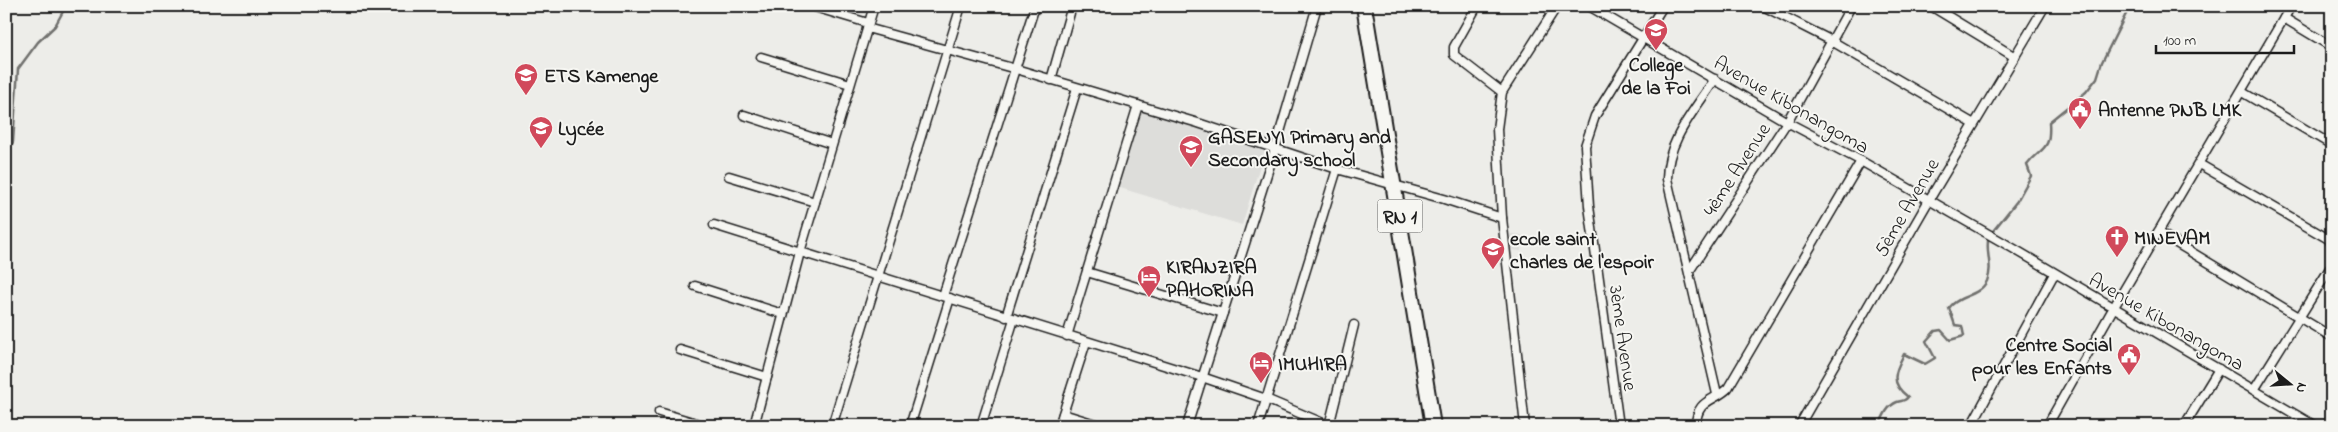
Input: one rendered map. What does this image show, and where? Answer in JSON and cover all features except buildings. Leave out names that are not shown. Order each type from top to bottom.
[{"type":"highway","name":"RN 1","points":[[1364,6],[1395,185],[1433,426]]},
{"type":"street","points":[[811,6],[868,26],[1016,68],[1337,169],[1502,218]]},
{"type":"street","points":[[754,426],[800,252],[874,6]]},
{"type":"street","points":[[832,426],[961,6]]},
{"type":"street","points":[[910,426],[1035,6]]},
{"type":"street","points":[[1051,80],[1072,6]]},
{"type":"street","points":[[1187,426],[1275,149],[1317,6]]},
{"type":"street","points":[[1477,6],[1454,47],[1454,55],[1502,92]]},
{"type":"street","points":[[1525,426],[1502,218],[1497,129],[1502,92],[1558,6]]},
{"type":"street","name":"Avenue Kibonangoma","points":[[1590,6],[1787,122],[1929,200],[2114,307],[2254,390],[2300,422],[2315,426]]},
{"type":"street","name":"3ème Avenue","points":[[1619,426],[1589,206],[1585,146],[1595,116],[1663,6]]},
{"type":"street","points":[[1763,6],[1830,40],[1974,124]]},
{"type":"street","name":"4ème Avenue","points":[[1690,270],[1787,122],[1830,40],[1851,6]]},
{"type":"street","points":[[1931,6],[2015,57]]},
{"type":"street","name":"5ème Avenue","points":[[1799,426],[1929,200],[2045,6]]},
{"type":"street","points":[[2047,426],[2114,307],[2291,6]]},
{"type":"street","points":[[2284,18],[2332,46]]},
{"type":"street","points":[[761,57],[850,84]]},
{"type":"street","points":[[1715,79],[1675,139],[1666,178],[1690,270],[1717,394]]},
{"type":"street","points":[[980,426],[1077,88]]},
{"type":"street","points":[[2242,92],[2332,145]]},
{"type":"street","points":[[1067,336],[1138,105]]},
{"type":"street","points":[[744,115],[832,144]]},
{"type":"street","points":[[1696,426],[1698,412],[1702,405],[1728,388],[1860,161]]},
{"type":"street","points":[[2199,164],[2332,241]]},
{"type":"street","points":[[1258,426],[1337,169]]},
{"type":"street","points":[[729,176],[815,202]]},
{"type":"street","points":[[714,225],[1202,377],[1266,399],[1329,426],[1354,325]]},
{"type":"street","points":[[2158,232],[2332,337]]},
{"type":"street","points":[[2254,390],[2332,265]]},
{"type":"street","points":[[1087,272],[1223,313]]},
{"type":"street","points":[[1971,426],[2054,274]]},
{"type":"street","points":[[695,286],[783,314]]},
{"type":"street","points":[[1059,426],[1086,342]]},
{"type":"street","points":[[680,350],[767,377]]},
{"type":"street","points":[[2184,426],[2219,369]]},
{"type":"street","points":[[659,412],[706,426]]},
{"type":"street","points":[[1063,414],[1102,426]]},
{"type":"shaded area","name":"GASENYI Primary and Secondary school","points":[[1141,111],[1265,149],[1242,225],[1117,187]]},
{"type":"shaded area","points":[[1511,234],[1522,235],[1521,251],[1510,250]]},
{"type":"waterway","points":[[6,153],[13,142],[18,69],[38,42],[55,26],[66,6]]},
{"type":"waterway","points":[[1879,426],[1891,406],[1908,397],[1902,392],[1896,382],[1896,372],[1904,354],[1925,364],[1935,358],[1926,341],[1935,331],[1941,330],[1950,340],[1964,336],[1962,326],[1955,325],[1949,308],[1979,290],[1987,281],[1990,270],[1989,236],[2017,201],[2031,176],[2027,165],[2047,144],[2049,139],[2049,122],[2086,92],[2097,78],[2102,62],[2130,6]]},
{"type":"place","name":"College de la Foi","points":[[1656,51]]},
{"type":"place","name":"ETS Kamenge","points":[[526,96]]},
{"type":"place","name":"Antenne PNB LMK","points":[[2080,130]]},
{"type":"place","name":"Lycée","points":[[541,149]]},
{"type":"place","name":"GASENYI Primary and Secondary school","points":[[1191,168]]},
{"type":"place","name":"MINEVAM","points":[[2117,258]]},
{"type":"place","name":"ecole saint charles de l'espoir","points":[[1493,270]]},
{"type":"place","name":"KIRANZIRA PAHORINA","points":[[1149,298]]},
{"type":"place","name":"Centre Social pour les Enfants","points":[[2129,376]]},
{"type":"place","name":"IMUHIRA","points":[[1261,384]]}]
